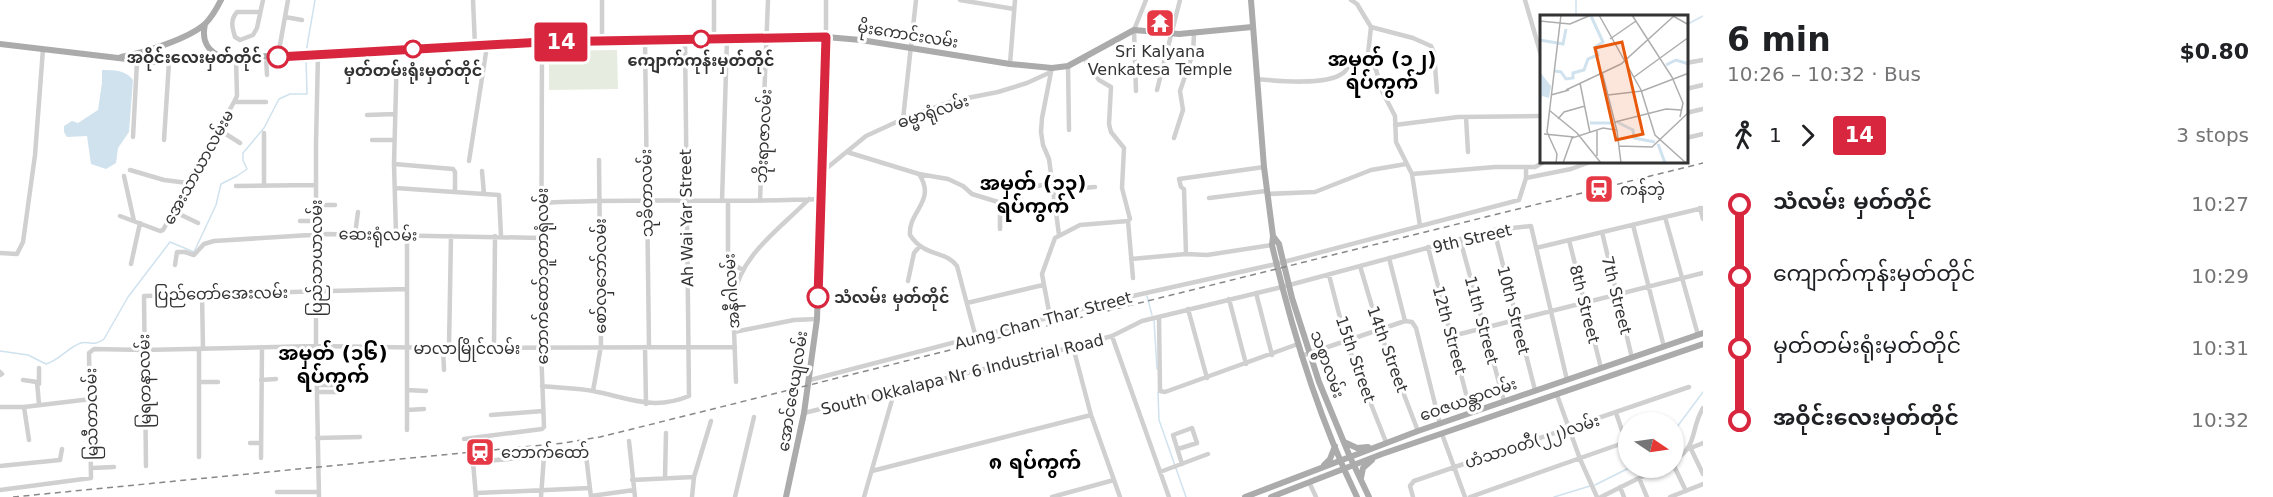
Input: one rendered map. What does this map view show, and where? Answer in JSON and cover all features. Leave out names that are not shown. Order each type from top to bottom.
[{"type":"main road","points":[[118,58],[152,49],[205,24],[221,0]]},
{"type":"main road","name":"သစ္စာလမ်း","points":[[1251,0],[1272,245],[1280,263],[1301,356],[1357,497]]},
{"type":"main road","points":[[205,24],[204,36],[209,50],[227,59]]},
{"type":"main road","points":[[1134,30],[1194,34],[1252,27]]},
{"type":"main road","name":"မိုးကောင်းလမ်း","points":[[0,44],[137,62],[169,62],[542,42],[826,37],[861,40],[1051,70],[1068,66],[1134,30]]},
{"type":"main road","name":"အောင်ဇေယျလမ်း","points":[[786,497],[810,380],[817,319],[826,37]]},
{"type":"main road","name":"သစ္စာလမ်း","points":[[1273,236],[1279,244],[1280,263]]},
{"type":"main road","name":"သစ္စာလမ်း","points":[[1286,286],[1343,442],[1369,497]]},
{"type":"main road","name":"ဝေဇယန္တာလမ်း","points":[[1245,497],[1386,442],[1700,334]]},
{"type":"main road","name":"ဝေဇယန္တာလမ်း","points":[[1276,496],[1382,454],[1703,344]]},
{"type":"main road","points":[[1652,351],[1656,361]]},
{"type":"main road","points":[[1519,396],[1522,406]]},
{"type":"main road","points":[[1343,442],[1357,448],[1378,446]]},
{"type":"main road","points":[[1317,470],[1326,465],[1335,445]]},
{"type":"main road","points":[[1362,482],[1363,468],[1382,454]]},
{"type":"main road","points":[[1320,477],[1341,476],[1351,484]]},
{"type":"street","points":[[260,12],[237,12],[233,16],[232,25],[235,37],[240,40],[253,35],[257,28],[263,0]]},
{"type":"street","points":[[278,57],[288,0]]},
{"type":"street","points":[[473,0],[475,46]]},
{"type":"street","points":[[602,0],[602,40]]},
{"type":"street","points":[[714,0],[714,39]]},
{"type":"street","name":"ဘိုးရာဇာလမ်း","points":[[760,201],[768,0]]},
{"type":"street","name":"အောင်ဇေယျလမ်း","points":[[826,0],[826,37]]},
{"type":"street","points":[[903,119],[916,0]]},
{"type":"street","points":[[960,0],[1014,9]]},
{"type":"street","points":[[1010,64],[1015,0]]},
{"type":"street","points":[[1136,91],[1134,30],[1146,0]]},
{"type":"street","points":[[1157,90],[1179,0]]},
{"type":"street","points":[[1351,0],[1357,4],[1371,27],[1368,54],[1383,93],[1395,116],[1396,142],[1412,174],[1420,226]]},
{"type":"street","points":[[1525,0],[1540,52]]},
{"type":"street","points":[[285,18],[302,20]]},
{"type":"street","points":[[1371,27],[1413,38],[1431,46],[1434,53],[1437,92]]},
{"type":"street","points":[[1173,138],[1183,110],[1180,91],[1193,53],[1194,34]]},
{"type":"street","name":"Ah Wai Yar Street","points":[[645,404],[666,403],[689,396],[685,39]]},
{"type":"street","name":"အနီဂါလမ်း","points":[[727,39],[725,201],[736,382]]},
{"type":"street","name":"သုခိတာလမ်း","points":[[645,40],[647,347],[645,404]]},
{"type":"street","name":"ဘောက်ထော်ဘူတာရုံလမ်း","points":[[542,42],[541,348],[543,411]]},
{"type":"street","points":[[469,161],[487,45]]},
{"type":"street","points":[[0,253],[17,254],[23,242],[35,154],[43,49]]},
{"type":"street","points":[[396,234],[394,140],[397,50]]},
{"type":"street","name":"ပြည်သာယာလမ်း","points":[[315,54],[319,495]]},
{"type":"street","points":[[1257,79],[1286,81],[1333,79],[1345,73],[1351,61],[1368,54]]},
{"type":"street","points":[[266,57],[267,75]]},
{"type":"street","points":[[1084,58],[1099,80],[1112,90],[1108,109],[1109,124],[1111,132],[1124,148],[1122,188],[1130,219],[1128,221],[1133,278]]},
{"type":"street","name":"အေးသာယာလမ်းမ","points":[[120,216],[162,231],[237,96],[236,59]]},
{"type":"street","points":[[1688,63],[1703,60]]},
{"type":"street","points":[[133,137],[137,62]]},
{"type":"street","points":[[164,140],[169,62]]},
{"type":"street","points":[[1068,66],[1069,130]]},
{"type":"street","points":[[1051,70],[1041,132],[1052,183],[1059,235]]},
{"type":"street","name":"ဓမ္မာရုံလမ်း","points":[[822,172],[866,136],[903,119],[952,101],[998,92],[1028,83],[1051,70]]},
{"type":"street","points":[[1688,89],[1703,85]]},
{"type":"street","points":[[234,102],[266,102]]},
{"type":"street","points":[[1688,113],[1703,109]]},
{"type":"street","points":[[367,115],[395,114]]},
{"type":"street","points":[[1395,125],[1466,117],[1540,116]]},
{"type":"street","points":[[1466,117],[1468,152]]},
{"type":"street","points":[[218,129],[240,143]]},
{"type":"street","points":[[264,133],[264,186]]},
{"type":"street","points":[[1688,138],[1703,134]]},
{"type":"street","points":[[372,140],[394,140]]},
{"type":"street","points":[[847,152],[919,174],[948,179],[963,186],[969,193],[998,202],[1000,229]]},
{"type":"street","name":"စော်လှဘော်လမ်း","points":[[592,391],[601,346],[599,160]]},
{"type":"street","points":[[394,164],[453,169],[455,192]]},
{"type":"street","points":[[1209,198],[1315,192],[1371,170],[1406,164]]},
{"type":"street","points":[[1412,174],[1535,167],[1540,164]]},
{"type":"street","points":[[1526,167],[1526,178],[1571,169],[1582,164]]},
{"type":"street","points":[[1186,254],[1184,189],[1179,179],[1264,167]]},
{"type":"street","points":[[130,170],[164,180],[188,183]]},
{"type":"street","points":[[482,171],[484,194]]},
{"type":"street","points":[[919,174],[923,185],[924,202],[912,221],[910,235],[919,247],[954,261],[976,338]]},
{"type":"street","points":[[124,176],[134,221]]},
{"type":"street","name":"Aung Chan Thar Street","points":[[810,380],[976,338],[1050,316],[1280,263],[1519,200],[1526,178]]},
{"type":"street","points":[[1022,180],[1026,188],[1052,183]]},
{"type":"street","points":[[236,186],[316,184]]},
{"type":"street","points":[[1053,192],[1095,187]]},
{"type":"street","points":[[395,188],[496,194],[500,197],[501,236]]},
{"type":"street","points":[[733,304],[735,289],[743,270],[768,238],[809,199]]},
{"type":"street","points":[[543,203],[600,200],[820,199]]},
{"type":"street","points":[[316,204],[335,205]]},
{"type":"street","points":[[1536,248],[1702,208],[1703,219]]},
{"type":"street","points":[[173,211],[198,223]]},
{"type":"street","points":[[355,234],[358,212]]},
{"type":"street","points":[[1665,217],[1700,334]]},
{"type":"street","points":[[300,221],[316,220]]},
{"type":"street","points":[[1050,316],[1043,285],[1043,268],[1051,245],[1059,235],[1080,225],[1128,221]]},
{"type":"street","points":[[131,264],[140,223]]},
{"type":"street","points":[[1633,225],[1664,347]]},
{"type":"street","name":"9th Street","points":[[1286,286],[1494,230],[1531,226],[1567,380]]},
{"type":"street","name":"10th Street","points":[[1494,230],[1535,390]]},
{"type":"street","name":"7th Street","points":[[1602,232],[1632,358]]},
{"type":"street","name":"ဆေးရုံလမ်း","points":[[175,265],[177,252],[195,255],[204,244],[214,241],[326,234],[542,238]]},
{"type":"street","points":[[407,234],[407,430]]},
{"type":"street","points":[[444,370],[451,236]]},
{"type":"street","points":[[494,347],[495,236]]},
{"type":"street","name":"11th Street","points":[[1460,239],[1504,401]]},
{"type":"street","name":"8th Street","points":[[1569,240],[1600,368]]},
{"type":"street","points":[[1131,259],[1186,254],[1207,255],[1272,245]]},
{"type":"street","points":[[908,281],[914,254],[919,247]]},
{"type":"street","name":"12th Street","points":[[1428,247],[1471,413]]},
{"type":"street","points":[[1389,258],[1405,321]]},
{"type":"street","points":[[728,268],[736,266],[743,270]]},
{"type":"street","name":"14th Street","points":[[1360,266],[1379,330],[1418,431]]},
{"type":"street","points":[[1452,336],[1703,273]]},
{"type":"street","name":"15th Street","points":[[1329,275],[1346,341],[1386,442]]},
{"type":"street","points":[[967,303],[1043,285]]},
{"type":"street","name":"South Okkalapa Nr 6 Industrial Road","points":[[804,413],[894,393],[1073,347],[1112,336],[1142,321],[1159,316],[1286,286]]},
{"type":"street","name":"ပြည်တော်အေးလမ်း","points":[[144,296],[406,289]]},
{"type":"street","points":[[1256,293],[1272,355]]},
{"type":"street","points":[[200,457],[199,382],[202,294]]},
{"type":"street","name":"မြရတနာလမ်း","points":[[144,296],[146,466]]},
{"type":"street","points":[[1228,299],[1246,364]]},
{"type":"street","points":[[1188,309],[1207,378]]},
{"type":"street","points":[[1159,316],[1160,391],[1173,391],[1298,344]]},
{"type":"street","points":[[734,332],[794,320],[817,319]]},
{"type":"street","points":[[1301,356],[1405,321],[1412,322],[1416,328],[1440,424]]},
{"type":"street","points":[[1112,336],[1169,497]]},
{"type":"street","name":"မာလာမြိုင်လမ်း","points":[[90,350],[316,346],[735,347]]},
{"type":"street","points":[[261,458],[262,347]]},
{"type":"street","points":[[1073,347],[1091,414],[1120,497]]},
{"type":"street","name":"မြသီတာလမ်း","points":[[0,489],[91,478],[90,350]]},
{"type":"street","points":[[39,368],[39,404]]},
{"type":"street","points":[[261,380],[276,379]]},
{"type":"street","points":[[23,380],[35,381],[39,385]]},
{"type":"street","points":[[199,382],[218,382]]},
{"type":"street","points":[[317,385],[334,385]]},
{"type":"street","points":[[542,386],[592,391],[645,404]]},
{"type":"street","name":"ဟံသာဝတီ(၂၂)လမ်း","points":[[1413,497],[1410,486],[1414,482],[1689,387]]},
{"type":"street","points":[[407,390],[426,391]]},
{"type":"street","points":[[317,392],[340,392]]},
{"type":"street","points":[[864,497],[894,393]]},
{"type":"street","points":[[1557,395],[1580,459],[1599,497],[1639,478],[1647,497]]},
{"type":"street","points":[[0,406],[24,407],[91,399]]},
{"type":"street","points":[[24,407],[29,440]]},
{"type":"street","points":[[1703,408],[1696,421],[1690,449],[1703,474]]},
{"type":"street","points":[[407,410],[424,409]]},
{"type":"street","points":[[464,439],[544,427],[543,411],[491,415]]},
{"type":"street","points":[[1470,497],[1627,442],[1616,413]]},
{"type":"street","points":[[872,471],[1091,414]]},
{"type":"street","points":[[735,497],[754,417]]},
{"type":"street","points":[[692,497],[694,477],[711,421]]},
{"type":"street","points":[[1178,449],[1197,443],[1192,428],[1173,435],[1182,464]]},
{"type":"street","points":[[665,477],[666,433]]},
{"type":"street","points":[[1442,434],[1464,497]]},
{"type":"street","points":[[317,438],[360,436]]},
{"type":"street","points":[[629,441],[635,497]]},
{"type":"street","points":[[1684,453],[1703,442]]},
{"type":"street","points":[[250,443],[261,443]]},
{"type":"street","points":[[585,447],[591,497],[634,490]]},
{"type":"street","points":[[0,466],[60,460],[62,449]]},
{"type":"street","points":[[1160,472],[1208,454]]},
{"type":"street","points":[[542,497],[542,490],[544,456],[474,462],[477,495],[542,490],[590,488]]},
{"type":"street","points":[[92,468],[114,467]]},
{"type":"street","points":[[632,480],[694,477]]},
{"type":"street","points":[[1680,478],[1686,491]]},
{"type":"street","points":[[1052,497],[1114,480]]},
{"type":"street","points":[[1309,482],[1316,497]]},
{"type":"street","points":[[1670,497],[1703,484]]},
{"type":"street","points":[[1620,487],[1624,497]]},
{"type":"street","points":[[277,492],[319,495]]},
{"type":"shaded area","points":[[617,50],[618,89],[549,90],[549,51]]},
{"type":"water","points":[[102,70],[123,72],[133,80],[129,132],[118,148],[116,163],[106,169],[91,164],[87,136],[67,137],[64,132],[64,126],[72,121],[78,123],[98,110]]},
{"type":"waterway","points":[[306,52],[315,0]]},
{"type":"waterway","points":[[1576,0],[1576,15]]},
{"type":"waterway","points":[[1688,24],[1703,16]]},
{"type":"waterway","points":[[0,351],[28,355],[46,364],[56,360],[76,345],[97,343],[104,339],[128,297],[170,242],[194,252],[216,205],[221,184],[247,169],[243,153],[264,128],[279,99],[290,94],[307,94],[306,57]]},
{"type":"waterway","points":[[1147,296],[1152,315]]},
{"type":"waterway","points":[[1154,320],[1157,369]]},
{"type":"waterway","points":[[1158,392],[1159,420],[1186,497]]},
{"type":"waterway","points":[[1684,418],[1703,392]]},
{"type":"waterway","points":[[1595,485],[1618,474]]},
{"type":"waterway","points":[[1554,497],[1590,486]]},
{"type":"railway","points":[[13,497],[564,443],[600,437],[1703,163]]},
{"type":"bus line","name":"14","points":[[278,57],[542,42],[826,37],[818,297]]},
{"type":"place","name":"Sri Kalyana Venkatesa Temple","points":[[1160,23]]},
{"type":"place","name":"ကျောက်ကုန်းမှတ်တိုင်","points":[[701,39]]},
{"type":"place","name":"မှတ်တမ်းရုံးမှတ်တိုင်","points":[[413,49]]},
{"type":"place","name":"အဝိုင်းလေးမှတ်တိုင်","points":[[278,57]]},
{"type":"place","name":"ကန်ဘဲ့","points":[[1599,189]]},
{"type":"place","name":"သံလမ်း မှတ်တိုင်","points":[[818,297]]},
{"type":"place","name":"ဘောက်ထော်","points":[[480,452]]},
{"type":"district","name":"အမှတ် (၁၂) ရပ်ကွက်","points":[[1382,70]]},
{"type":"district","name":"အမှတ် (၁၃) ရပ်ကွက်","points":[[1033,194]]},
{"type":"district","name":"အမှတ် (၁၆) ရပ်ကွက်","points":[[333,364]]},
{"type":"district","name":"၈ ရပ်ကွက်","points":[[1035,462]]}]
